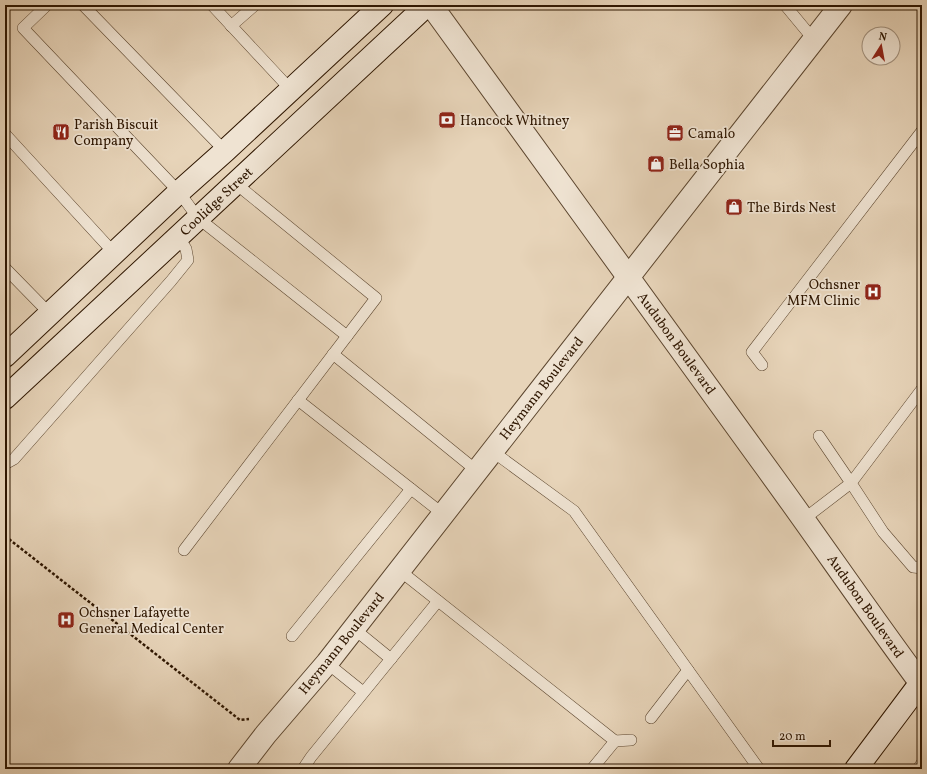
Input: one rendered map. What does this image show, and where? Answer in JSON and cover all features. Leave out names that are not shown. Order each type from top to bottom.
[{"type":"street","points":[[5,355],[382,5]]},
{"type":"street","name":"Coolidge Street","points":[[5,398],[427,5]]},
{"type":"street","name":"Audubon Boulevard","points":[[431,5],[804,519],[921,683]]},
{"type":"street","name":"Heymann Boulevard","points":[[239,769],[354,628],[841,5]]},
{"type":"street","points":[[856,769],[921,683]]},
{"type":"lane","points":[[47,5],[23,28],[179,192],[198,218],[347,336]]},
{"type":"lane","points":[[83,5],[225,151]]},
{"type":"lane","points":[[212,5],[291,90]]},
{"type":"lane","points":[[231,26],[255,5]]},
{"type":"lane","points":[[786,5],[814,40]]},
{"type":"lane","points":[[762,365],[752,352],[922,131]]},
{"type":"lane","points":[[5,134],[115,254]]},
{"type":"lane","points":[[184,550],[376,298],[235,183]]},
{"type":"lane","points":[[5,464],[14,459],[188,260],[186,249],[178,236]]},
{"type":"lane","points":[[5,268],[50,314]]},
{"type":"lane","points":[[333,354],[477,471]]},
{"type":"lane","points":[[804,519],[851,483],[922,389]]},
{"type":"lane","points":[[298,400],[443,514]]},
{"type":"lane","points":[[819,436],[884,532],[913,567],[922,568]]},
{"type":"lane","points":[[492,451],[574,511],[759,769]]},
{"type":"lane","points":[[292,636],[411,489]]},
{"type":"lane","points":[[399,570],[615,740],[631,740]]},
{"type":"lane","points":[[303,769],[363,692],[438,601]]},
{"type":"lane","points":[[354,628],[391,659]]},
{"type":"lane","points":[[326,663],[363,692]]},
{"type":"lane","points":[[651,718],[688,670]]},
{"type":"lane","points":[[592,769],[615,740]]},
{"type":"lane","points":[[918,769],[922,764]]},
{"type":"path","points":[[5,536],[240,720],[249,720]]},
{"type":"place","name":"Hancock Whitney","points":[[447,120]]},
{"type":"place","name":"Parish Biscuit Company","points":[[61,132]]},
{"type":"place","name":"Camalo","points":[[675,133]]},
{"type":"place","name":"Bella Sophia","points":[[656,164]]},
{"type":"place","name":"The Birds Nest","points":[[734,207]]},
{"type":"place","name":"Ochsner MFM Clinic","points":[[873,292]]},
{"type":"place","name":"Ochsner Lafayette General Medical Center","points":[[66,620]]}]
